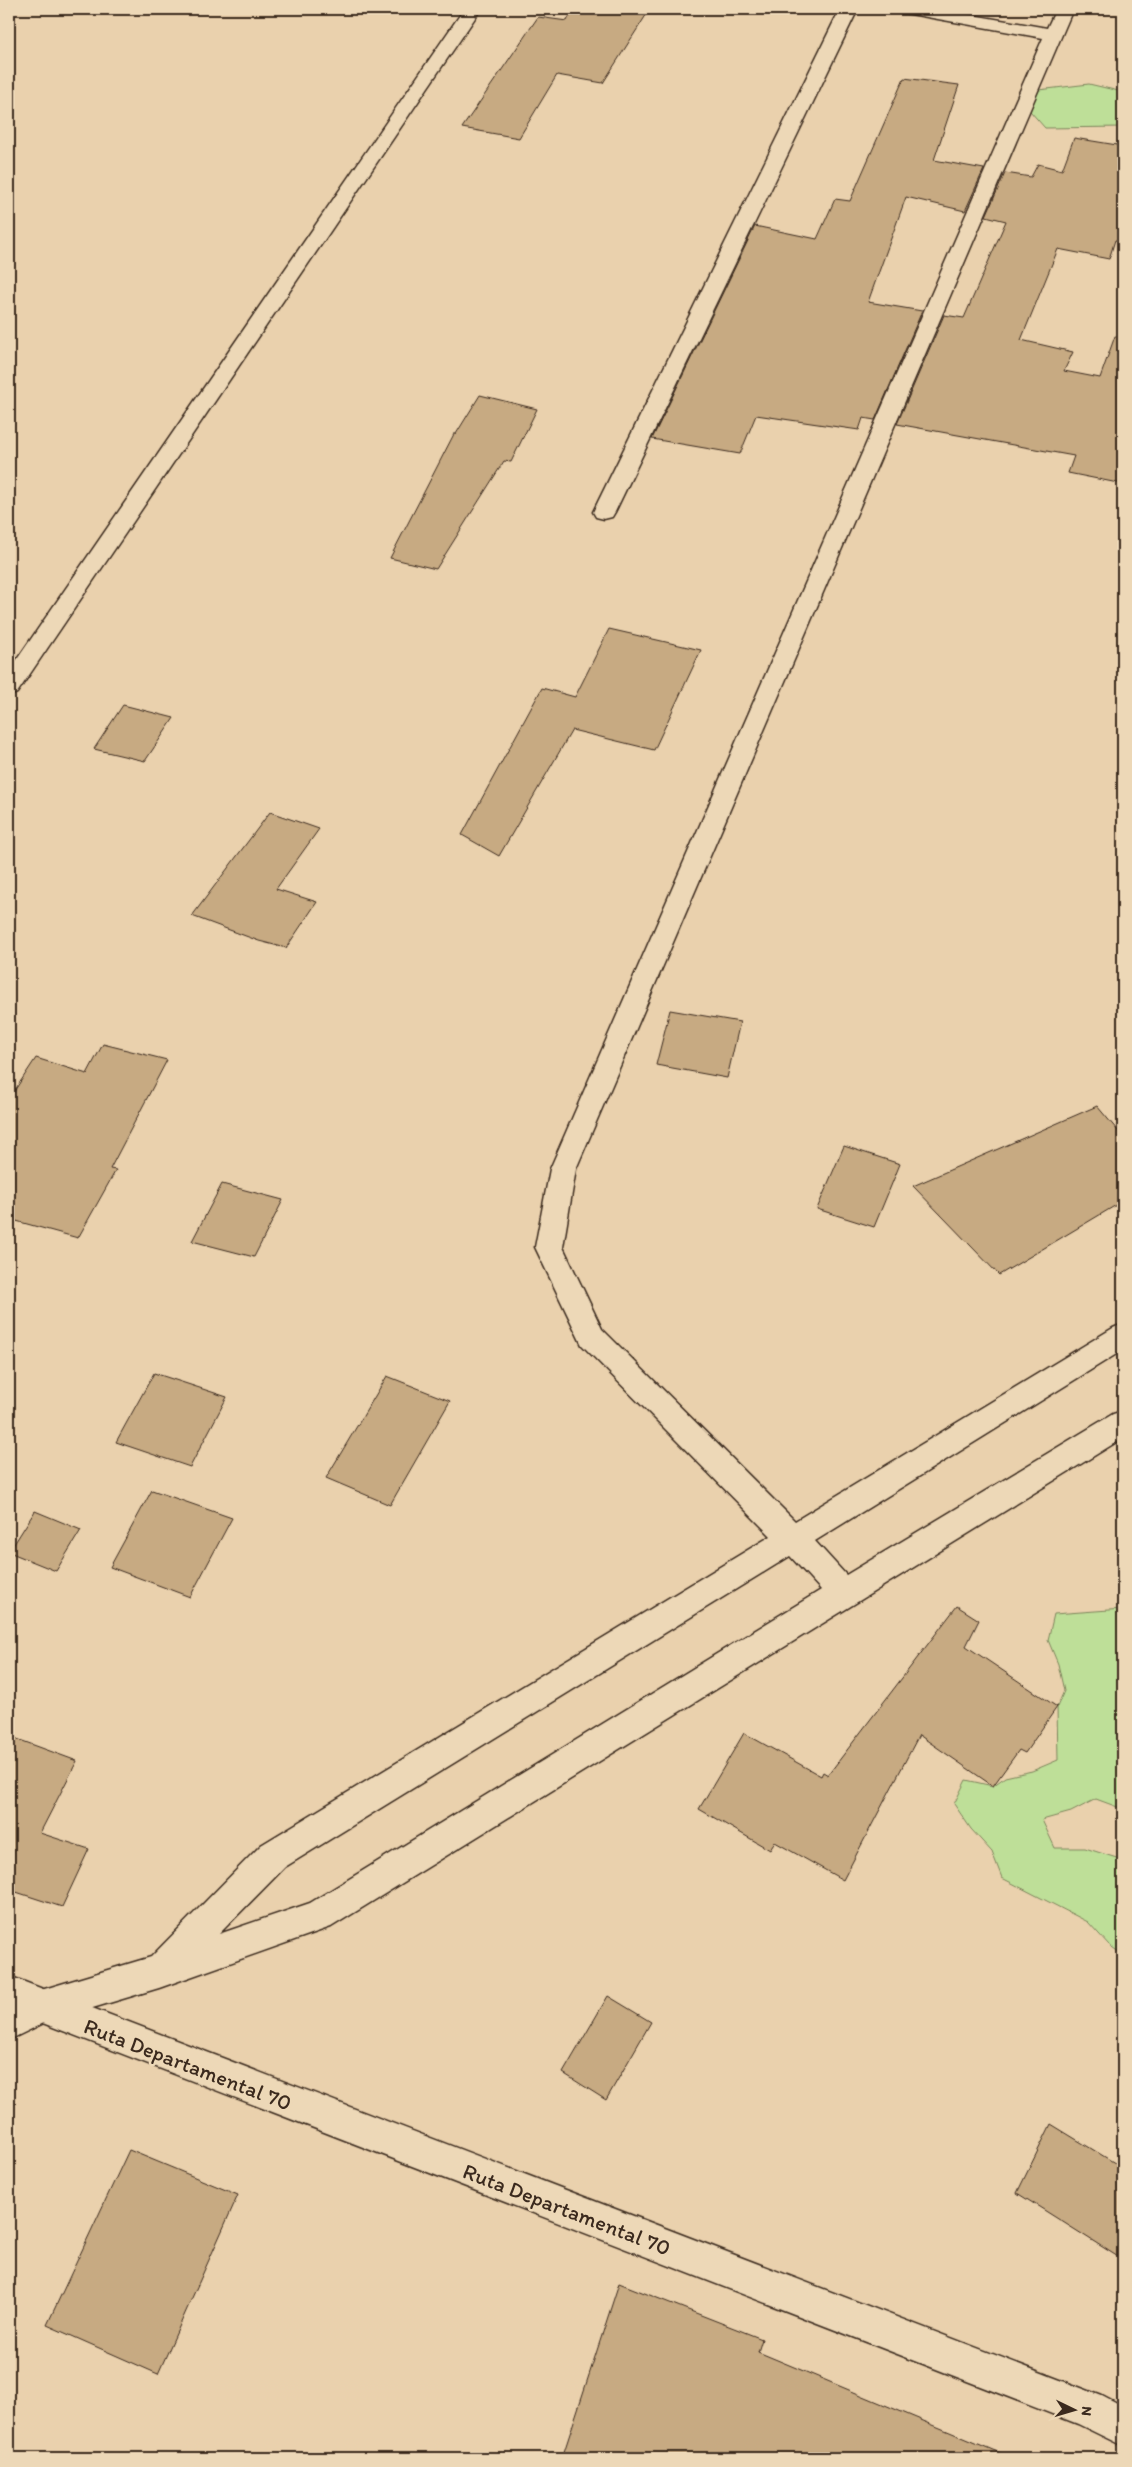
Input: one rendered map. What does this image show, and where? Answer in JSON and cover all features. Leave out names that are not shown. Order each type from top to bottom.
[{"type":"street","points":[[9,688],[472,9]]},
{"type":"street","points":[[604,512],[849,9]]},
{"type":"street","points":[[910,9],[1052,34]]},
{"type":"street","points":[[844,1592],[793,1538],[592,1337],[550,1247],[551,1238],[563,1169],[1064,9]]},
{"type":"street","points":[[159,1970],[273,1856],[1123,1336]]},
{"type":"street","points":[[9,2022],[41,2007],[159,1970],[319,1916],[844,1592],[1123,1423]]},
{"type":"street","name":"Ruta Departamental 70","points":[[9,1993],[41,2007],[1080,2406],[1123,2427]]},
{"type":"green space","points":[[1089,84],[1123,92],[1123,127],[1045,128],[1030,111],[1030,91]]},
{"type":"green space","points":[[1123,1609],[1123,1809],[1096,1799],[1071,1812],[1042,1820],[1055,1848],[1085,1848],[1123,1860],[1123,1955],[1109,1945],[1088,1922],[1002,1878],[992,1852],[971,1829],[954,1804],[966,1780],[993,1786],[1005,1777],[1032,1771],[1058,1760],[1057,1707],[1064,1691],[1058,1664],[1048,1640],[1054,1614]]},
{"type":"building","points":[[573,9],[650,9],[603,83],[557,75],[519,138],[462,128],[538,17],[567,21]]},
{"type":"building","points":[[904,78],[959,85],[934,160],[984,169],[965,211],[906,197],[868,302],[922,311],[875,420],[863,418],[859,430],[756,415],[740,454],[652,439],[755,226],[817,239],[835,199],[850,201]]},
{"type":"building","points":[[1074,138],[1123,146],[1123,241],[1115,240],[1109,259],[1058,249],[1021,340],[1073,352],[1064,371],[1100,378],[1115,336],[1123,337],[1123,484],[1068,473],[1074,456],[897,424],[944,315],[964,318],[1006,221],[986,216],[1005,173],[1031,177],[1038,164],[1062,170]]},
{"type":"building","points":[[480,395],[537,409],[511,462],[504,461],[436,569],[390,558],[454,434],[456,434]]},
{"type":"building","points":[[609,629],[701,650],[654,750],[572,730],[499,856],[462,835],[542,688],[575,697]]},
{"type":"building","points":[[123,705],[174,718],[145,761],[94,749]]},
{"type":"building","points":[[270,812],[319,829],[276,889],[317,902],[286,948],[259,941],[192,916]]},
{"type":"building","points":[[670,1010],[740,1022],[727,1078],[656,1065]]},
{"type":"building","points":[[103,1044],[167,1060],[110,1169],[116,1170],[78,1238],[9,1219],[9,1099],[36,1058],[87,1074]]},
{"type":"building","points":[[1097,1106],[1123,1137],[1123,1201],[999,1275],[913,1186]]},
{"type":"building","points":[[844,1146],[900,1164],[874,1227],[817,1209]]},
{"type":"building","points":[[222,1184],[283,1200],[254,1257],[192,1241]]},
{"type":"building","points":[[154,1373],[227,1397],[190,1467],[116,1442]]},
{"type":"building","points":[[387,1376],[450,1401],[390,1505],[326,1478]]},
{"type":"building","points":[[152,1490],[232,1518],[190,1597],[110,1567]]},
{"type":"building","points":[[35,1511],[81,1530],[56,1571],[9,1552]]},
{"type":"building","points":[[957,1606],[979,1620],[966,1646],[1057,1707],[1025,1753],[1019,1750],[993,1786],[919,1735],[843,1880],[775,1842],[770,1850],[699,1809],[744,1733],[821,1776],[823,1772],[828,1775]]},
{"type":"building","points":[[9,1736],[77,1761],[40,1833],[89,1849],[62,1907],[10,1890],[9,1893]]},
{"type":"building","points":[[608,1996],[651,2022],[606,2100],[563,2073]]},
{"type":"building","points":[[1051,2124],[1123,2168],[1123,2260],[1017,2193]]},
{"type":"building","points":[[129,2150],[238,2195],[158,2374],[47,2325]]},
{"type":"building","points":[[619,2283],[762,2339],[758,2352],[1012,2458],[562,2458]]}]
